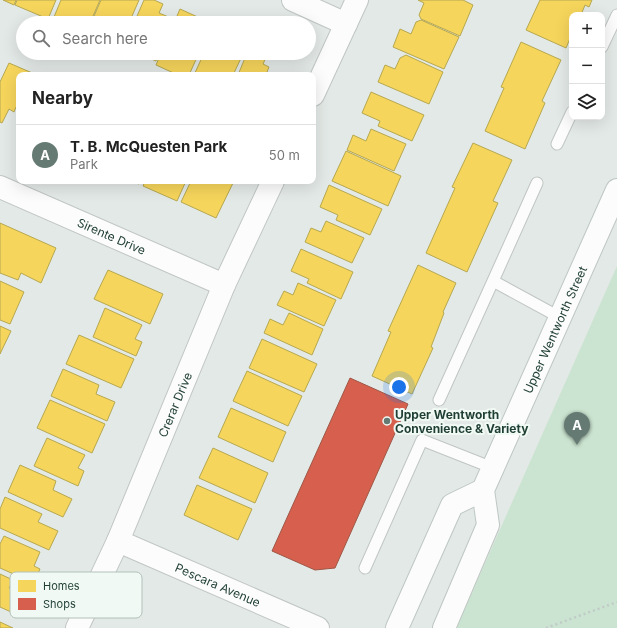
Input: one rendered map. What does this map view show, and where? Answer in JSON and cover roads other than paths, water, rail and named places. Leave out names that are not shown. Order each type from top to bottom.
[{"type":"street","points":[[293,0],[346,24]]},
{"type":"street","points":[[316,89],[357,0]]},
{"type":"street","name":"Crerar Drive","points":[[103,572],[118,541],[224,285],[272,184]]},
{"type":"street","name":"Sirente Drive","points":[[0,187],[224,285]]},
{"type":"street","name":"Upper Wentworth Street","points":[[483,490],[617,190]]},
{"type":"street","points":[[397,628],[452,505],[483,490],[488,525],[444,628]]},
{"type":"street","name":"Pescara Avenue","points":[[118,541],[318,628]]},
{"type":"street","name":"Crerar Drive","points":[[77,628],[82,618]]},
{"type":"lane","points":[[605,40],[617,14]]},
{"type":"lane","points":[[557,144],[569,118]]},
{"type":"lane","points":[[439,400],[537,183]]},
{"type":"lane","points":[[492,281],[561,318]]},
{"type":"lane","points":[[365,568],[422,440],[493,468]]},
{"type":"place","name":"Upper Wentworth Convenience & Variety","points":[[387,421]]},
{"type":"place","name":"T. B. McQuesten Park","points":[[577,445]]}]
